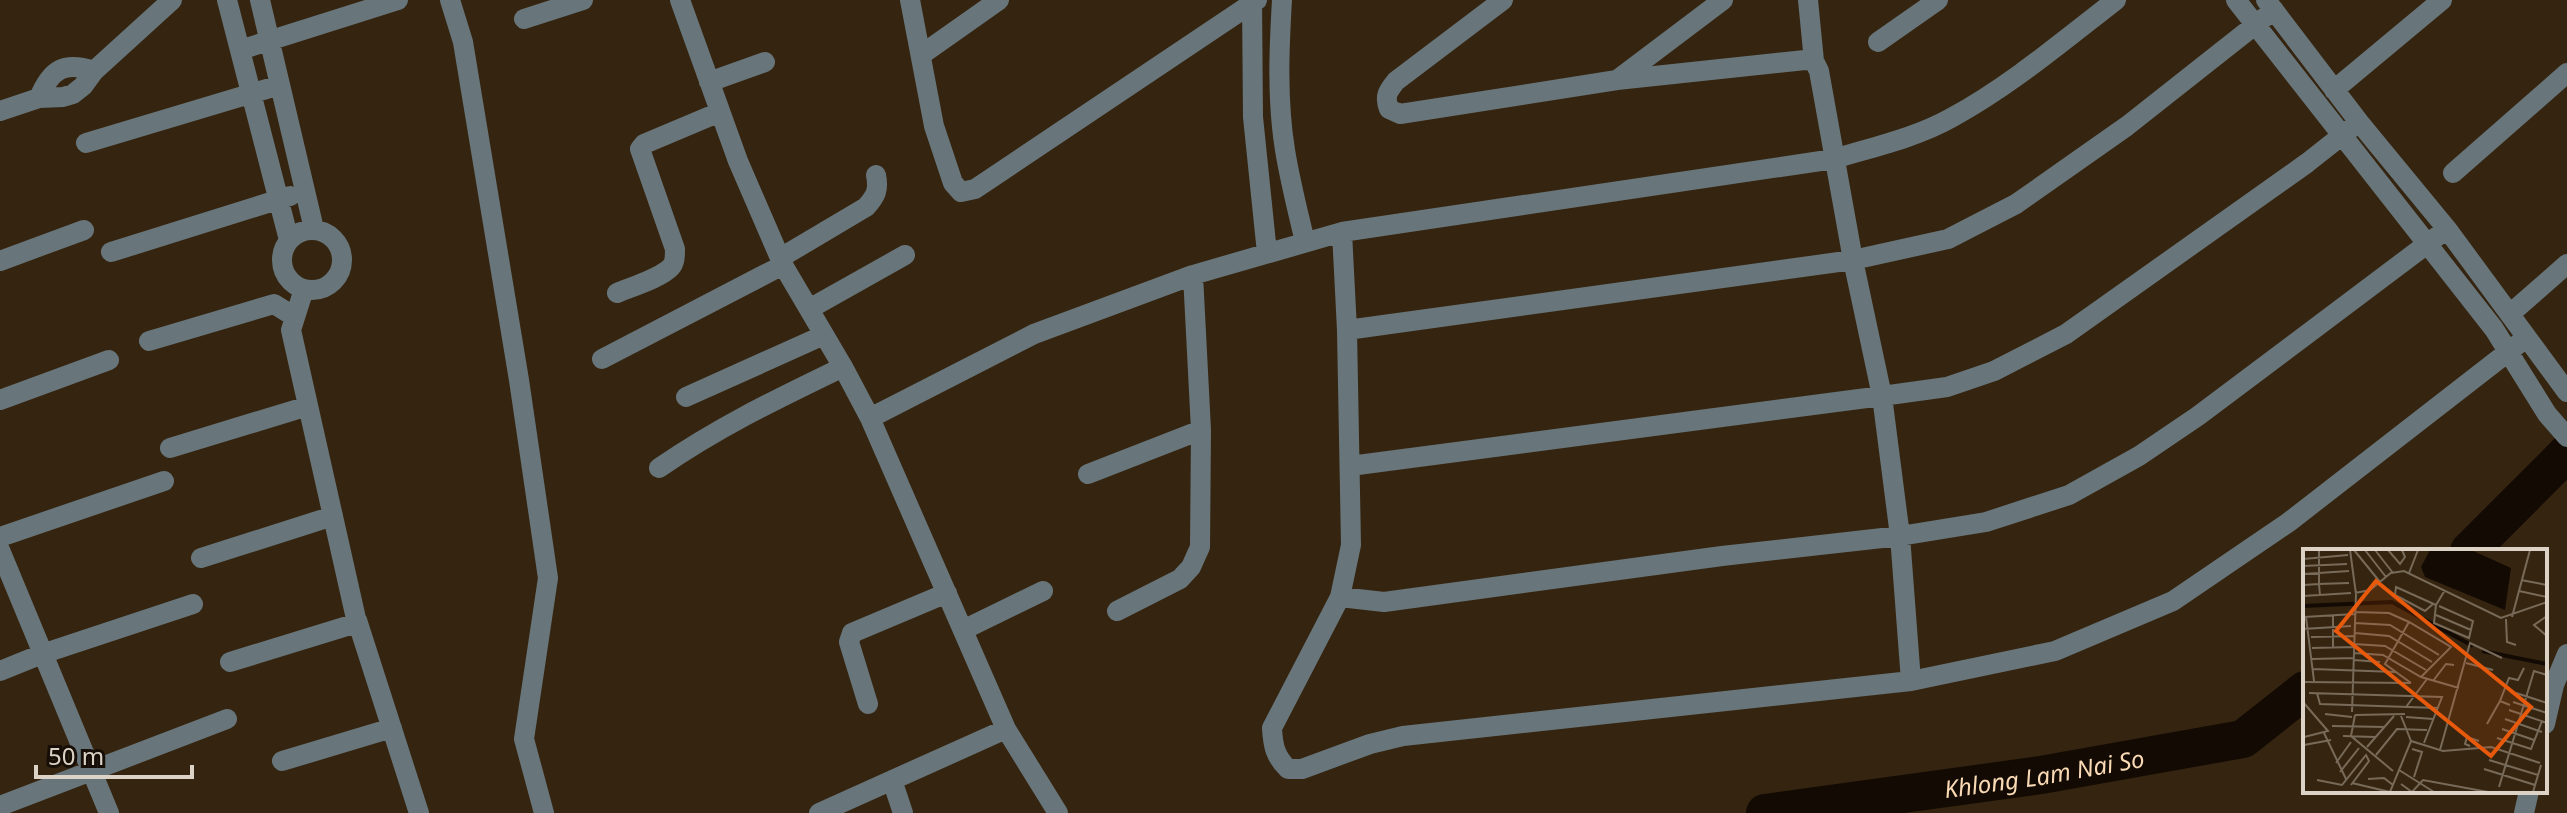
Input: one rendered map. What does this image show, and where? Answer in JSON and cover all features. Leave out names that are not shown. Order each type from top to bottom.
[{"type":"street","points":[[0,111],[39,98],[73,94],[172,0]]},
{"type":"street","points":[[227,0],[289,240]]},
{"type":"street","points":[[260,0],[314,229]]},
{"type":"street","points":[[240,50],[398,0]]},
{"type":"street","points":[[450,0],[463,42],[548,578],[524,739],[544,813]]},
{"type":"street","points":[[524,19],[583,0]]},
{"type":"street","points":[[680,0],[720,112],[782,262],[870,418],[1006,729],[1058,813]]},
{"type":"street","points":[[910,0],[934,126],[953,183],[961,192],[975,189],[1254,1]]},
{"type":"street","points":[[921,55],[999,0]]},
{"type":"street","points":[[1282,0],[1278,60],[1281,115],[1285,151],[1305,242]]},
{"type":"street","points":[[1503,0],[1396,81],[1387,92],[1389,109],[1400,114],[1617,80],[1814,61]]},
{"type":"street","points":[[1617,80],[1723,0]]},
{"type":"street","points":[[1808,0],[1814,61],[1819,71],[1853,260],[1882,396],[1900,536],[1911,681]]},
{"type":"street","points":[[1878,42],[1938,0]]},
{"type":"street","points":[[870,418],[1034,334],[1193,275],[1342,232],[1834,159],[1903,139],[1949,119],[1999,88],[2116,0]]},
{"type":"street","points":[[2236,0],[2351,129],[2447,229],[2567,392]]},
{"type":"street","points":[[2334,90],[2442,0]]},
{"type":"street","points":[[1254,1],[1253,117],[1267,253]]},
{"type":"street","points":[[1347,330],[1853,260],[1948,239],[2016,204],[2127,126],[2256,23],[2270,5],[2334,90],[2351,129],[2427,244],[2494,329],[2547,414],[2567,437]]},
{"type":"street","points":[[709,82],[765,62]]},
{"type":"street","points":[[39,98],[46,81],[59,70],[75,65],[94,71]]},
{"type":"street","points":[[2453,173],[2567,73]]},
{"type":"street","points":[[86,143],[280,85]]},
{"type":"street","points":[[617,293],[663,273],[672,267],[675,259],[675,249],[640,149],[644,144],[720,112]]},
{"type":"street","points":[[1350,466],[1947,387],[1994,371],[2066,334],[2351,129]]},
{"type":"street","points":[[602,359],[782,262],[866,207],[875,197],[878,187],[876,175]]},
{"type":"street","points":[[111,252],[305,192]]},
{"type":"street","points":[[314,229],[333,238],[342,256],[341,267],[330,284],[320,289],[304,289],[292,282],[282,266],[284,248],[289,240],[296,234],[314,229]]},
{"type":"street","points":[[1340,597],[1384,602],[1722,556],[1900,536],[1986,522],[2069,495],[2125,464],[2198,416],[2447,229]]},
{"type":"street","points":[[0,261],[84,230]]},
{"type":"street","points":[[1342,232],[1351,545],[1340,597],[1272,728],[1273,746],[1279,760],[1288,769],[1302,769],[1370,744],[1403,736],[1911,681],[2055,651],[2173,601],[2289,522],[2526,338]]},
{"type":"street","points":[[809,309],[905,255]]},
{"type":"street","points":[[2510,314],[2567,264]]},
{"type":"street","points":[[1117,611],[1180,579],[1191,567],[1200,547],[1201,430],[1193,275]]},
{"type":"street","points":[[304,289],[291,330],[357,620],[419,813]]},
{"type":"street","points":[[149,341],[274,304],[295,317]]},
{"type":"street","points":[[686,397],[824,335]]},
{"type":"street","points":[[0,400],[109,360]]},
{"type":"street","points":[[659,468],[728,423],[843,367]]},
{"type":"street","points":[[170,448],[308,406]]},
{"type":"street","points":[[1088,474],[1201,430]]},
{"type":"street","points":[[0,537],[164,481]]},
{"type":"street","points":[[201,558],[333,516]]},
{"type":"street","points":[[0,550],[109,813]]},
{"type":"street","points":[[963,630],[1043,591]]},
{"type":"street","points":[[868,704],[849,642],[852,633],[947,593]]},
{"type":"street","points":[[0,671],[193,604]]},
{"type":"street","points":[[230,662],[357,623],[357,620]]},
{"type":"street","points":[[2547,715],[2554,685],[2567,654]]},
{"type":"street","points":[[0,806],[227,719]]},
{"type":"street","points":[[282,761],[392,728]]},
{"type":"street","points":[[819,813],[1006,729]]},
{"type":"street","points":[[892,780],[903,813]]},
{"type":"street","points":[[2524,813],[2529,793]]},
{"type":"waterway","name":"Khlong Lam Nai So","points":[[2471,549],[2567,453]]},
{"type":"waterway","name":"Khlong Lam Nai So","points":[[1765,813],[2041,775],[2243,739],[2303,692]]}]
